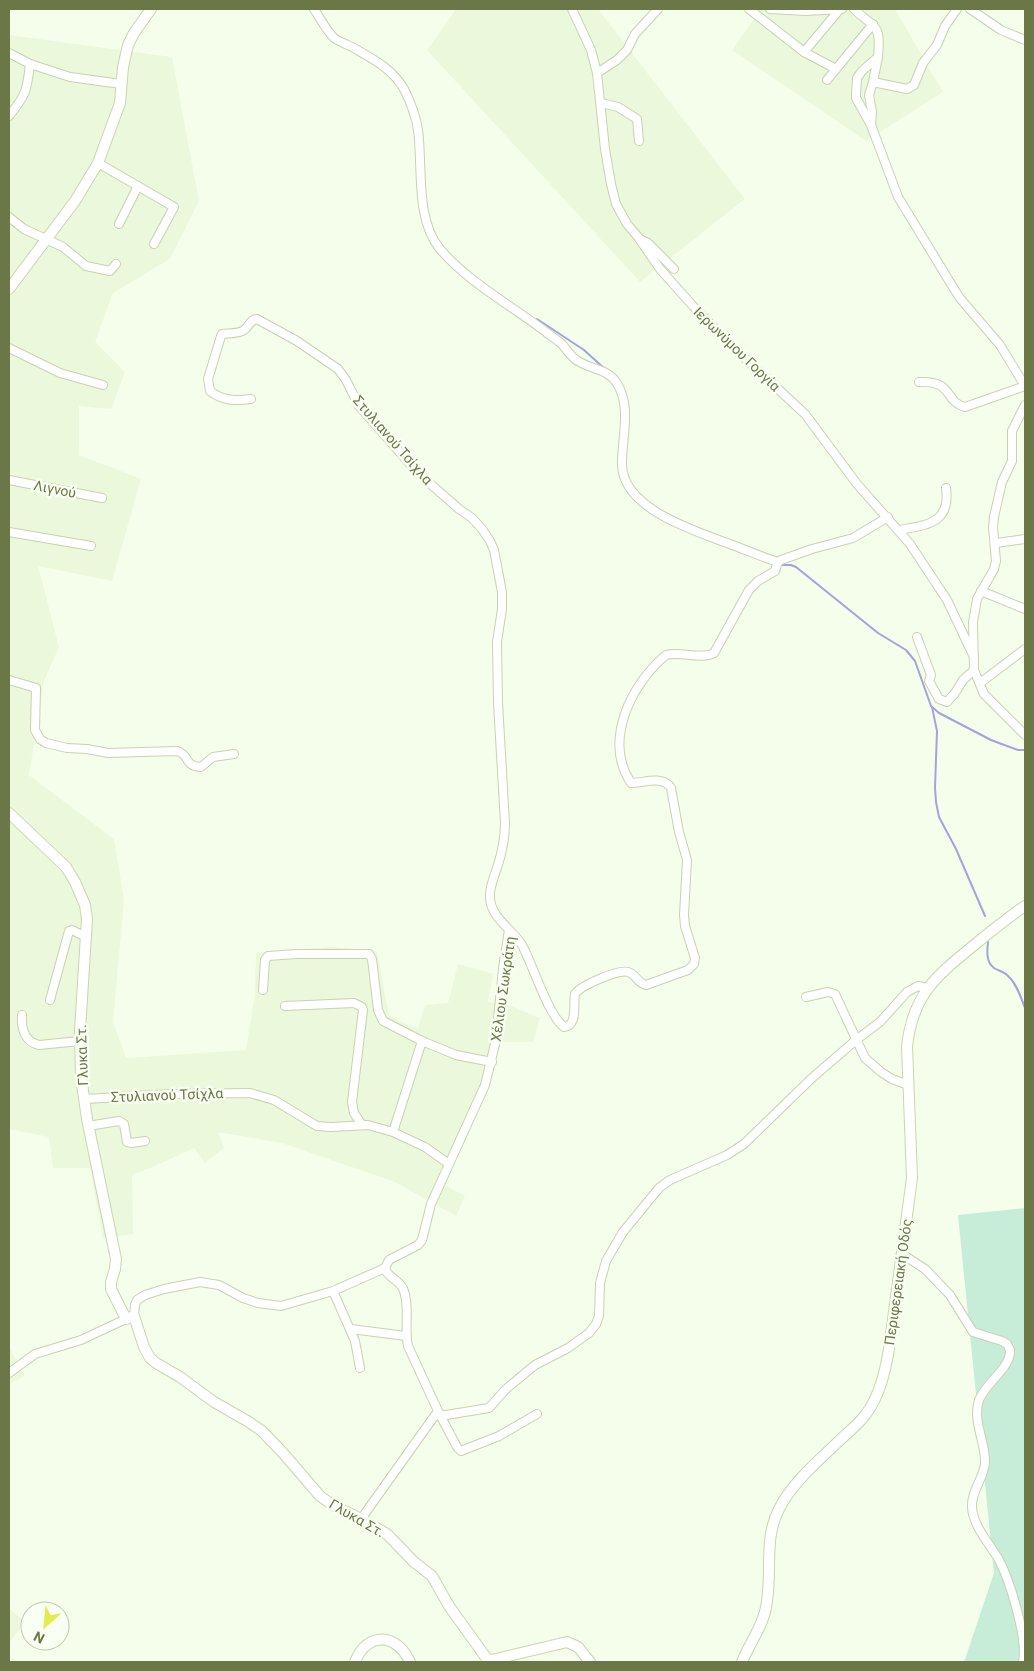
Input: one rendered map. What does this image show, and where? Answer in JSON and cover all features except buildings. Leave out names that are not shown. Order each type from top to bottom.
[{"type":"main road","points":[[9,289],[75,201],[98,163],[120,103],[125,54],[128,45],[151,9]]},
{"type":"main road","name":"Γλυκα Στ.","points":[[9,813],[56,857],[72,876],[85,905],[87,919],[80,1064],[88,1126],[116,1259],[111,1290],[130,1317],[150,1358],[214,1402],[262,1431],[283,1452],[320,1496],[330,1504],[361,1518],[387,1534],[411,1559],[432,1576],[450,1606],[487,1659],[492,1660],[567,1642],[578,1647],[590,1662]]},
{"type":"main road","name":"Περιφερειακή Οδός","points":[[742,1662],[766,1608],[769,1541],[772,1526],[780,1507],[794,1487],[823,1456],[861,1421],[869,1410],[883,1377],[889,1349],[912,1178],[907,1046],[909,1028],[918,1004],[927,988],[954,961],[998,925],[1025,907]]},
{"type":"main road","points":[[355,1662],[360,1651],[365,1646],[374,1640],[384,1639],[400,1647],[410,1662]]},
{"type":"street","points":[[314,9],[334,37],[382,65],[393,74],[403,88],[418,129],[422,199],[425,215],[430,232],[439,248],[463,271],[561,344],[575,360],[599,369],[616,380],[622,393],[625,410],[621,465],[628,485],[638,498],[650,508],[680,525],[777,566],[787,557],[853,538],[888,517]]},
{"type":"street","name":"Ιερωνύμου Γοργία","points":[[572,9],[591,50],[597,73],[604,149],[612,190],[616,204],[627,224],[660,269],[693,306],[805,414],[857,484],[899,530],[947,600],[974,657]]},
{"type":"street","points":[[597,73],[617,60],[626,50],[635,34],[658,9]]},
{"type":"street","points":[[749,9],[804,52],[836,69]]},
{"type":"street","points":[[770,9],[805,11],[841,9]]},
{"type":"street","points":[[804,52],[841,9]]},
{"type":"street","points":[[854,9],[872,24],[879,33],[878,57],[869,95],[872,112],[871,125]]},
{"type":"street","points":[[873,82],[908,89],[914,85],[923,62],[937,45],[945,26],[957,9]]},
{"type":"street","points":[[970,9],[1001,30],[1025,40]]},
{"type":"street","points":[[827,80],[872,24]]},
{"type":"street","points":[[9,53],[30,64],[78,79],[121,84]]},
{"type":"street","points":[[878,57],[857,78],[856,98],[871,125],[902,206],[959,297],[1000,345],[1025,386],[965,407],[959,405],[943,387],[936,383],[919,382]]},
{"type":"street","points":[[9,116],[24,96],[30,64]]},
{"type":"street","points":[[601,102],[618,107],[637,119],[639,141]]},
{"type":"street","points":[[98,163],[174,206],[154,244]]},
{"type":"street","points":[[119,224],[138,186]]},
{"type":"street","points":[[9,217],[24,229],[63,247],[86,266],[110,271],[116,264]]},
{"type":"street","points":[[638,237],[648,243],[674,269]]},
{"type":"street","name":"Στυλιανού Τσίχλα","points":[[251,399],[229,400],[221,398],[210,391],[208,379],[220,336],[222,334],[240,332],[251,321],[257,319],[297,341],[338,369],[346,380],[359,406],[418,473],[472,518],[490,541],[494,550],[502,592],[498,651],[498,704],[506,823],[504,842],[490,896],[493,908],[509,930]]},
{"type":"street","points":[[9,348],[60,372],[103,385]]},
{"type":"street","points":[[1025,405],[1012,431],[1012,461],[1002,482],[994,517],[996,562],[990,577],[980,591],[973,615],[974,670],[984,694],[1025,735]]},
{"type":"street","name":"Λιγνού","points":[[9,480],[102,498]]},
{"type":"street","points":[[899,530],[937,520],[942,515],[947,503],[946,488]]},
{"type":"street","points":[[9,532],[91,546]]},
{"type":"street","points":[[996,543],[1025,539]]},
{"type":"street","name":"Χέλιου Σωκράτη","points":[[509,930],[521,944],[557,1020],[564,1027],[568,1027],[571,1024],[575,994],[582,987],[621,971],[632,974],[639,982],[646,985],[688,970],[694,964],[695,958],[684,915],[687,860],[679,832],[672,792],[669,785],[664,781],[630,782],[620,751],[619,742],[622,724],[637,687],[663,658],[672,654],[706,656],[714,653],[749,590],[777,566]]},
{"type":"street","points":[[980,591],[1025,610]]},
{"type":"street","points":[[917,637],[931,675],[928,681],[939,699],[947,702],[963,680],[974,670]]},
{"type":"street","points":[[980,683],[1025,648]]},
{"type":"street","points":[[9,680],[36,688],[35,730],[40,739],[46,743],[108,753],[178,751],[184,754],[189,763],[201,767],[213,757],[234,754]]},
{"type":"street","points":[[50,1000],[68,931],[72,930],[86,937]]},
{"type":"street","name":"Χέλιου Σωκράτη","points":[[130,1317],[137,1300],[145,1295],[200,1282],[219,1285],[243,1298],[274,1306],[285,1305],[333,1291],[385,1268],[389,1260],[418,1245],[422,1240],[431,1204],[485,1085],[492,1062],[509,930]]},
{"type":"street","points":[[263,990],[265,960],[268,956],[370,954],[378,1010],[386,1024],[460,1056],[492,1062]]},
{"type":"street","points":[[361,1518],[439,1413],[489,1408],[511,1384],[535,1366],[568,1348],[592,1329],[599,1316],[600,1283],[606,1261],[623,1232],[659,1188],[670,1180],[727,1155],[744,1144],[856,1040],[880,1022],[907,992],[918,986],[927,988]]},
{"type":"street","points":[[806,998],[828,992],[835,994],[865,1058],[892,1079],[908,1085]]},
{"type":"street","points":[[285,1006],[354,1003],[362,1007],[352,1102],[354,1113],[362,1125]]},
{"type":"street","points":[[22,1015],[22,1030],[34,1044],[80,1041]]},
{"type":"street","points":[[393,1132],[422,1041]]},
{"type":"street","name":"Στυλιανού Τσίχλα","points":[[84,1099],[171,1094],[250,1093],[274,1100],[317,1126],[375,1126],[393,1132],[425,1147],[448,1164]]},
{"type":"street","points":[[88,1126],[119,1120],[124,1124],[127,1142],[145,1141]]},
{"type":"street","points":[[902,1254],[925,1269],[950,1295],[968,1327],[973,1332],[1002,1341],[1007,1344],[1010,1350],[1008,1361],[984,1392],[979,1402],[977,1422],[985,1468],[972,1499],[972,1507],[977,1524],[1001,1565],[1011,1589],[1020,1626],[1023,1662]]},
{"type":"street","points":[[385,1268],[386,1272],[402,1286],[406,1294],[406,1336],[408,1346],[457,1447],[461,1450],[499,1436],[537,1414]]},
{"type":"street","points":[[333,1291],[351,1329],[360,1368]]},
{"type":"street","points":[[9,1373],[35,1354],[81,1340],[130,1317]]},
{"type":"street","points":[[351,1329],[406,1336]]},
{"type":"shaded area","points":[[456,9],[598,9],[745,199],[640,282],[427,50]]},
{"type":"shaded area","points":[[761,9],[895,9],[943,92],[866,141],[732,50]]},
{"type":"shaded area","points":[[9,35],[172,57],[199,201],[170,259],[113,293],[95,342],[125,372],[111,409],[79,406],[79,455],[141,479],[112,581],[38,566],[59,647],[44,681],[29,775],[114,839],[124,900],[113,1022],[126,1058],[246,1050],[255,995],[256,953],[331,947],[377,951],[389,1016],[418,1029],[425,1005],[448,1003],[458,964],[493,974],[488,1002],[508,1005],[540,1018],[533,1042],[499,1042],[485,1088],[442,1184],[465,1196],[456,1216],[395,1182],[282,1143],[218,1132],[224,1148],[205,1163],[194,1148],[132,1175],[133,1234],[103,1238],[90,1168],[53,1168],[49,1137],[9,1129]]},
{"type":"shaded area","points":[[1025,1208],[1025,1662],[964,1662],[994,1573],[958,1215]]},
{"type":"shaded area","points":[[9,1347],[25,1376],[9,1384]]},
{"type":"shaded area","points":[[9,1608],[20,1618],[20,1629],[9,1643]]},
{"type":"waterway","points":[[537,319],[584,350],[606,370]]},
{"type":"waterway","points":[[765,561],[774,564]]},
{"type":"waterway","points":[[779,565],[796,567],[878,633],[906,650],[915,661],[931,706],[939,713],[991,740],[1018,750],[1025,750]]},
{"type":"waterway","points":[[932,707],[937,731],[935,788],[939,817],[956,849],[985,916]]},
{"type":"waterway","points":[[988,942],[987,953],[991,966],[1005,973],[1011,979],[1025,1008]]}]
